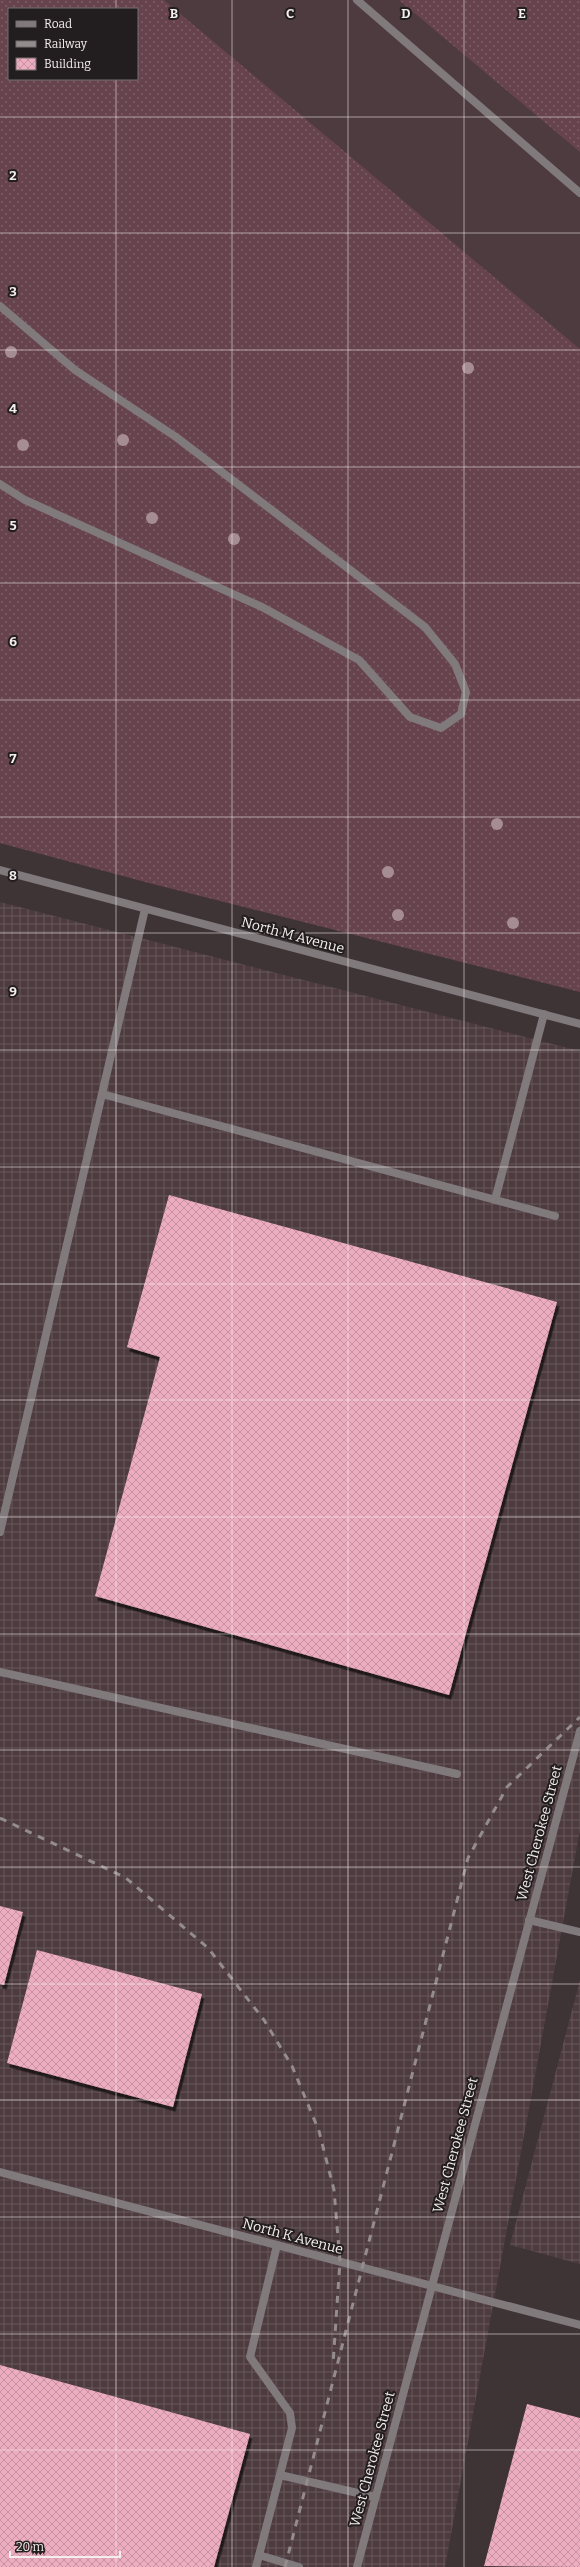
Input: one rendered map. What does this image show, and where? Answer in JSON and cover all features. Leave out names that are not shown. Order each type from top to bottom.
[{"type":"street","points":[[357,0],[580,192]]},
{"type":"street","points":[[0,306],[75,370],[176,437],[426,627],[458,671],[466,692],[461,714],[440,728],[410,717],[359,660],[262,607],[32,503],[0,484]]},
{"type":"street","name":"North M Avenue","points":[[0,870],[580,1024]]},
{"type":"street","points":[[0,1532],[145,909]]},
{"type":"street","points":[[495,1200],[544,1014]]},
{"type":"street","points":[[102,1094],[555,1216]]},
{"type":"street","points":[[0,1672],[457,1774]]},
{"type":"street","name":"West Cherokee Street","points":[[357,2567],[430,2285],[580,1731]]},
{"type":"street","points":[[529,1920],[580,1932]]},
{"type":"street","name":"North K Avenue","points":[[0,2172],[580,2325]]},
{"type":"street","points":[[256,2567],[292,2428],[290,2414],[250,2357],[277,2245]]},
{"type":"street","points":[[280,2475],[375,2497]]},
{"type":"street","points":[[259,2555],[299,2567]]},
{"type":"shaded area","points":[[0,0],[164,0],[580,349],[580,992],[149,883],[0,843]]},
{"type":"shaded area","points":[[164,0],[580,0],[580,349]]},
{"type":"shaded area","points":[[399,0],[580,0],[580,152]]},
{"type":"shaded area","points":[[0,902],[580,1051],[580,1830],[445,2567],[0,2567]]},
{"type":"shaded area","points":[[580,1980],[580,2264],[510,2245]]},
{"type":"building","points":[[169,1195],[557,1302],[449,1695],[95,1596],[160,1357],[127,1347]]},
{"type":"building","points":[[0,1906],[23,1912],[4,1985],[0,1984]]},
{"type":"building","points":[[37,1950],[202,1994],[173,2107],[7,2063]]},
{"type":"building","points":[[0,2365],[250,2434],[214,2567],[0,2567]]},
{"type":"building","points":[[527,2404],[580,2418],[580,2567],[484,2566]]},
{"type":"railway","points":[[285,2567],[468,1858],[507,1787],[580,1717]]},
{"type":"railway","points":[[0,1818],[126,1878],[208,1948],[264,2020],[292,2066],[319,2131],[334,2190],[340,2261],[333,2364]]}]
